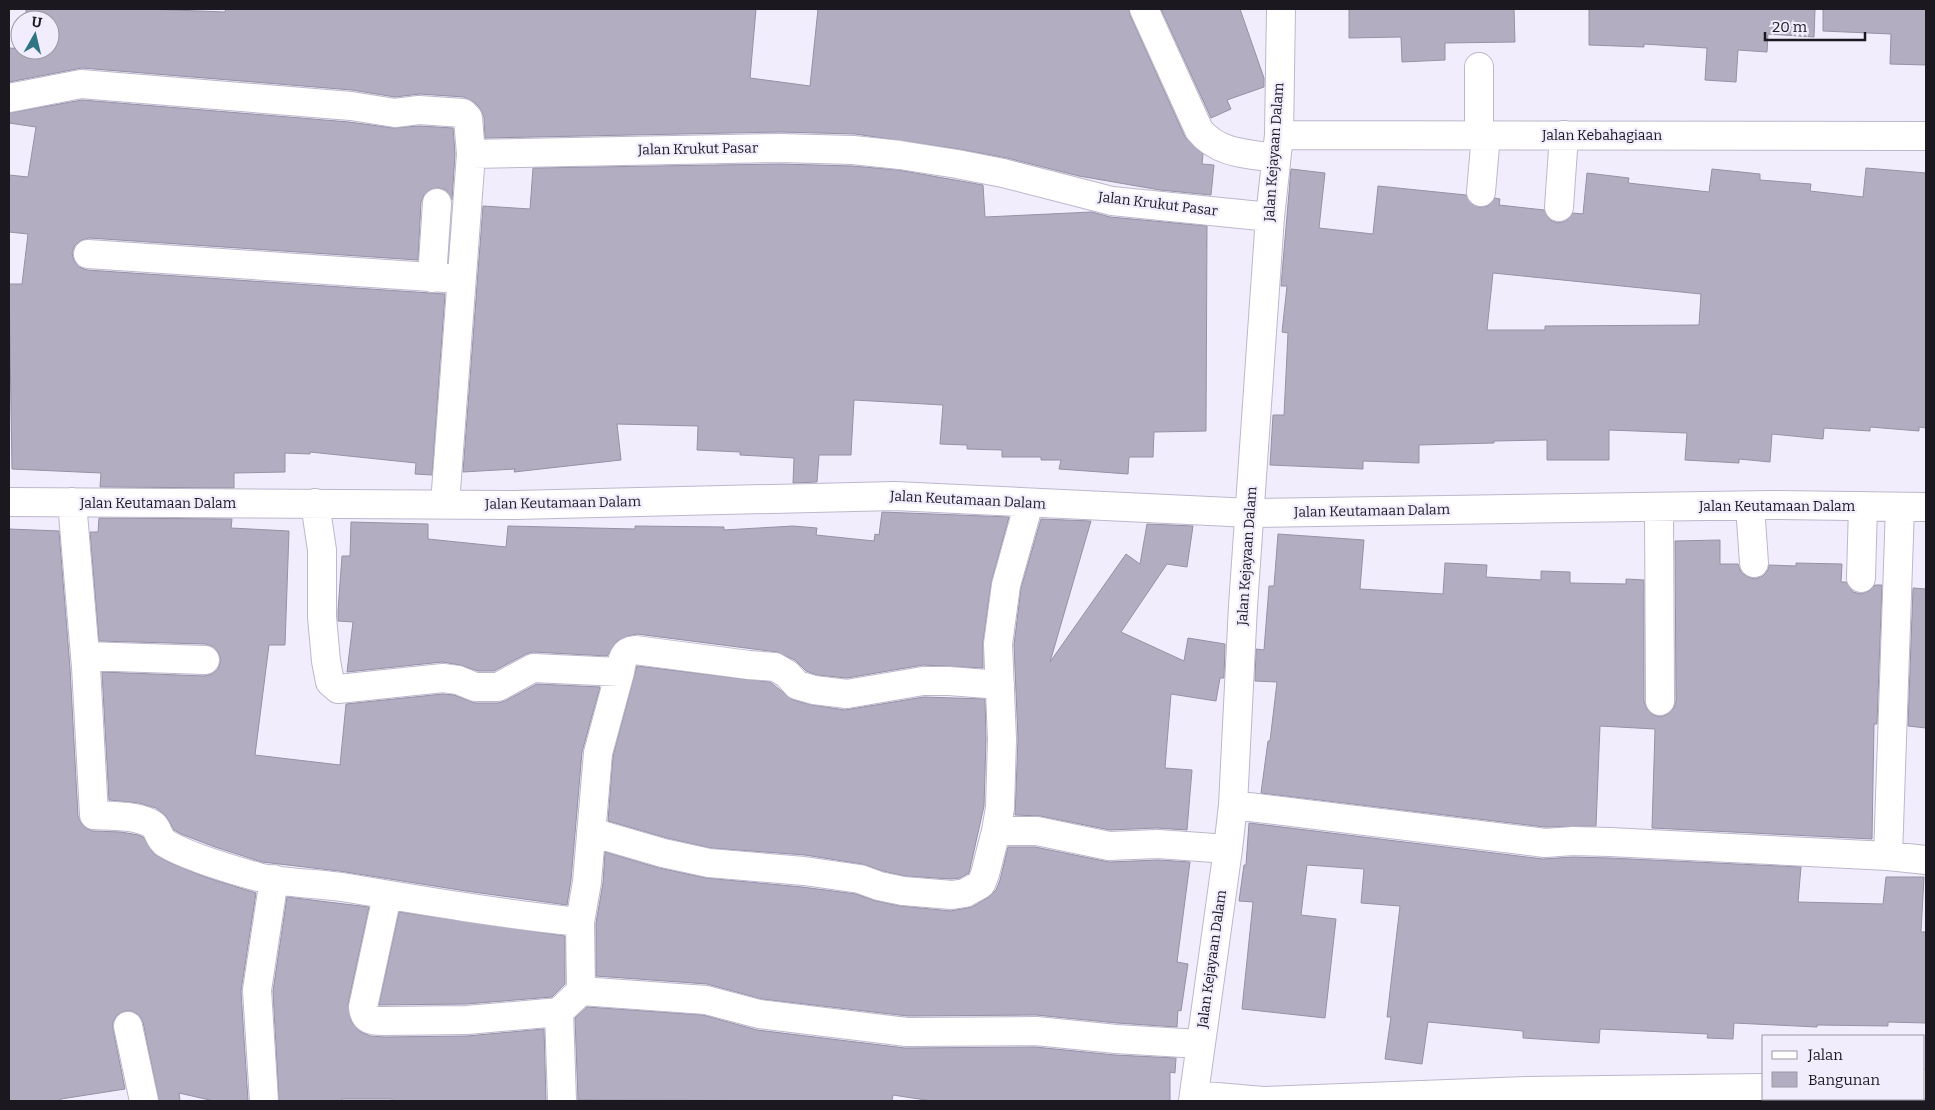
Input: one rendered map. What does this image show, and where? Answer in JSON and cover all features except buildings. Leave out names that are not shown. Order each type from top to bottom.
[{"type":"street","name":"Jalan Kebahagiaan","points":[[1144,9],[1199,130],[1206,139],[1216,146],[1234,152],[1277,147],[1483,135],[1926,136]]},
{"type":"street","name":"Jalan Kejayaan Dalam","points":[[1193,1098],[1233,805],[1250,512],[1270,217],[1277,147],[1281,9]]},
{"type":"street","points":[[1479,67],[1483,135],[1481,192]]},
{"type":"street","points":[[9,98],[81,84],[351,106],[395,113],[419,110],[463,113],[468,118],[471,154],[445,504]]},
{"type":"street","points":[[1558,207],[1564,135]]},
{"type":"street","name":"Jalan Krukut Pasar","points":[[471,154],[780,148],[853,150],[900,155],[1003,173],[1112,201],[1270,217]]},
{"type":"street","points":[[432,278],[437,203]]},
{"type":"street","points":[[88,254],[461,279]]},
{"type":"street","name":"Jalan Keutamaan Dalam","points":[[9,502],[516,505],[895,496],[1250,512],[1750,506],[1913,507]]},
{"type":"street","points":[[72,502],[85,656],[94,815],[134,818],[151,823],[155,826],[162,840],[169,845],[223,866],[259,877],[347,888],[387,896],[422,899],[467,908],[580,922]]},
{"type":"street","points":[[315,503],[322,550],[322,618],[326,661],[330,682],[333,686],[348,689],[443,678],[454,679],[475,687],[498,687],[532,668],[620,672]]},
{"type":"street","points":[[591,832],[662,854],[709,863],[804,871],[860,879],[879,886],[903,891],[952,895],[965,893],[981,884],[996,831],[1000,808],[1002,739],[997,656],[998,644],[1006,585],[1028,503]]},
{"type":"street","points":[[1750,506],[1754,563]]},
{"type":"street","points":[[1861,578],[1863,506]]},
{"type":"street","points":[[1659,507],[1660,700]]},
{"type":"street","points":[[1888,856],[1913,507]]},
{"type":"street","points":[[582,991],[580,922],[588,882],[598,753],[624,654],[634,650],[776,667],[787,674],[797,685],[814,690],[847,694],[923,681],[949,680],[1000,686]]},
{"type":"street","points":[[85,656],[205,660]]},
{"type":"street","points":[[1233,805],[1526,842],[1619,842],[1888,856],[1926,860]]},
{"type":"street","points":[[996,831],[1037,831],[1109,846],[1158,844],[1228,849]]},
{"type":"street","points":[[264,1101],[257,990],[274,879]]},
{"type":"street","points":[[387,896],[363,1007],[363,1014],[371,1021],[467,1020],[559,1012],[582,991],[706,1000],[759,1014],[908,1032],[1036,1031],[1116,1039],[1200,1044]]},
{"type":"street","points":[[559,1012],[562,1101]]},
{"type":"street","points":[[128,1026],[144,1101]]},
{"type":"street","points":[[1193,1098],[1263,1101],[1527,1096],[1762,1088]]}]
